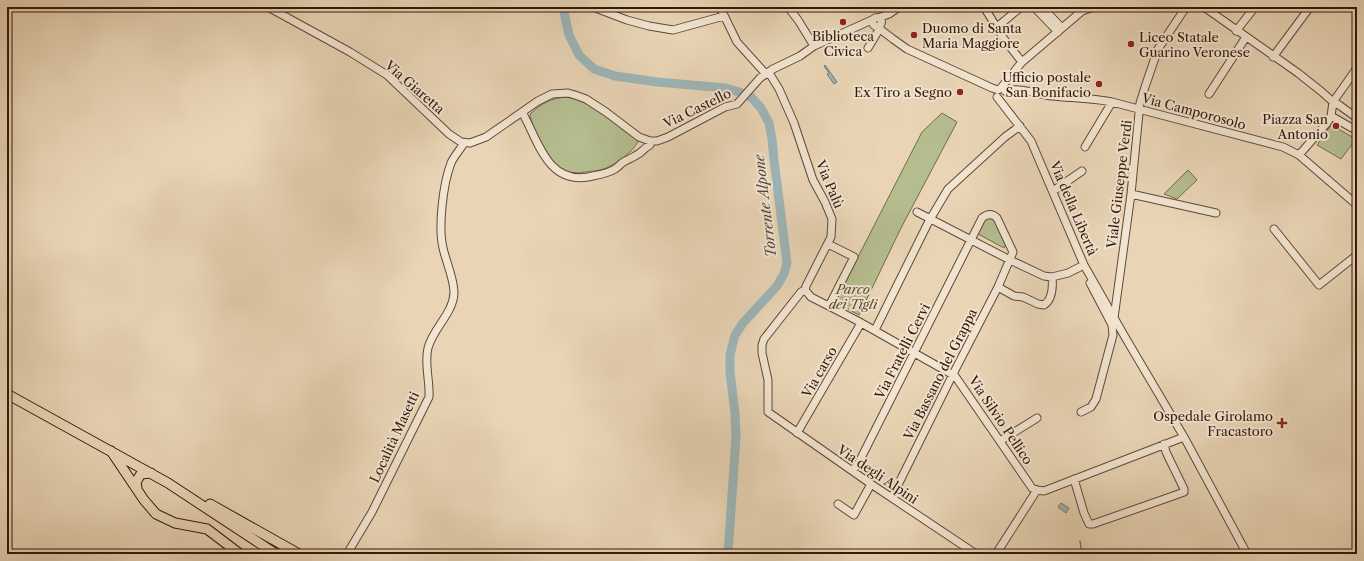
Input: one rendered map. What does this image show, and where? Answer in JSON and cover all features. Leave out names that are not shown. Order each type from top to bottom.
[{"type":"main road","points":[[7,394],[111,450],[168,483],[276,554]]},
{"type":"main road","points":[[111,450],[144,500],[156,514],[175,523],[207,529],[240,554]]},
{"type":"main road","points":[[137,488],[136,482],[141,474],[151,473]]},
{"type":"main road","points":[[168,483],[186,491],[299,554]]},
{"type":"street","name":"Via Giaretta","points":[[268,7],[350,52],[387,75],[449,134],[464,143]]},
{"type":"street","points":[[595,7],[627,20],[673,30],[724,16]]},
{"type":"street","name":"Via Palù","points":[[720,7],[737,42],[771,76],[785,102],[814,180],[832,219],[831,237],[805,290],[801,292],[770,330],[762,345],[763,360],[768,380],[768,412]]},
{"type":"street","points":[[788,7],[814,46]]},
{"type":"street","points":[[868,48],[877,24],[899,7]]},
{"type":"street","points":[[984,7],[996,27],[1022,62]]},
{"type":"street","points":[[996,27],[1021,7]]},
{"type":"street","points":[[1034,7],[1060,30]]},
{"type":"street","points":[[1042,7],[1060,30]]},
{"type":"street","points":[[1000,92],[1005,82],[1022,62],[1082,11],[1094,7]]},
{"type":"street","name":"Viale Giuseppe Verdi","points":[[1081,412],[1091,406],[1099,391],[1112,335],[1131,194],[1140,109],[1145,87],[1158,49],[1186,7]]},
{"type":"street","points":[[1204,7],[1316,87],[1332,102],[1339,105],[1357,118]]},
{"type":"street","points":[[1236,31],[1255,7]]},
{"type":"street","points":[[1273,57],[1310,7]]},
{"type":"street","name":"Via Castello","points":[[650,141],[657,141],[668,137],[718,111],[737,104],[767,73],[800,56],[814,46],[859,26],[877,24]]},
{"type":"street","name":"Via Camporosolo","points":[[877,24],[888,36],[907,49],[1000,92],[1015,90],[1051,96],[1097,99],[1283,147],[1299,155],[1357,205]]},
{"type":"street","points":[[1208,94],[1246,37]]},
{"type":"street","points":[[1299,155],[1327,123],[1331,116],[1332,102],[1357,68]]},
{"type":"street","name":"Via della Libertà","points":[[1000,92],[1007,110],[1031,141],[1083,266],[1102,294],[1113,322],[1184,437],[1247,554]]},
{"type":"street","points":[[464,143],[475,142],[486,137],[522,112],[538,101],[552,94],[568,93],[586,99],[640,137],[650,141],[650,145],[641,153],[615,169],[600,175],[583,178],[562,174],[546,160],[522,112]]},
{"type":"street","points":[[1085,147],[1112,102]]},
{"type":"street","points":[[1331,116],[1351,127],[1357,127]]},
{"type":"street","points":[[874,330],[929,221],[931,220],[948,189],[1005,137],[1020,126]]},
{"type":"street","name":"Località Masetti","points":[[347,554],[372,512],[429,397],[426,365],[428,348],[452,303],[454,293],[440,232],[444,195],[451,162],[464,143]]},
{"type":"street","points":[[1053,191],[1082,171]]},
{"type":"street","points":[[1131,194],[1216,213]]},
{"type":"street","points":[[917,212],[1044,276],[1052,277],[1068,273],[1083,266],[1105,304]]},
{"type":"street","name":"Via Fratelli Cervi","points":[[852,470],[857,466],[982,218],[989,214],[994,215],[997,218],[1013,249],[1010,260]]},
{"type":"street","points":[[1274,229],[1319,285],[1357,255]]},
{"type":"street","points":[[828,244],[854,257],[829,306]]},
{"type":"street","name":"Via Bassano del Grappa","points":[[892,497],[998,287],[1010,260]]},
{"type":"street","points":[[998,287],[1014,296],[1023,297],[1038,304],[1044,305],[1049,300],[1052,293],[1052,277]]},
{"type":"street","name":"Viale Giuseppe Verdi","points":[[1105,304],[1115,293],[1118,286]]},
{"type":"street","name":"Via Silvio Pellico","points":[[805,290],[811,297],[915,352],[953,374],[1032,488],[1037,490]]},
{"type":"street","points":[[1102,294],[1111,296]]},
{"type":"street","name":"Via carso","points":[[797,432],[861,323]]},
{"type":"street","name":"Via degli Alpini","points":[[768,412],[871,484],[976,554]]},
{"type":"street","points":[[1000,441],[1037,418]]},
{"type":"street","points":[[996,554],[1037,490],[1044,491],[1184,437]]},
{"type":"street","points":[[1074,479],[1084,514],[1089,524],[1093,524],[1184,492],[1184,489],[1166,452],[1164,444]]},
{"type":"street","points":[[838,504],[854,515],[871,484]]},
{"type":"green space","points":[[567,97],[579,100],[593,107],[639,140],[633,149],[614,164],[597,171],[572,173],[564,171],[558,167],[542,146],[531,121],[530,114],[547,102]]},
{"type":"green space","name":"Parco dei Tigli","points":[[942,113],[957,122],[901,228],[859,315],[835,302],[922,132]]},
{"type":"green space","points":[[1331,125],[1356,139],[1341,159],[1317,145]]},
{"type":"green space","points":[[1188,170],[1197,180],[1177,199],[1164,194]]},
{"type":"green space","points":[[993,217],[1007,242],[1004,248],[978,234],[984,219]]},
{"type":"water","points":[[825,65],[837,82],[834,84],[827,74],[829,73],[824,66]]},
{"type":"water","points":[[1061,503],[1069,508],[1066,513],[1058,507]]},
{"type":"waterway","name":"Torrente Alpone","points":[[563,7],[569,35],[579,55],[594,69],[615,76],[657,82],[726,88],[739,92],[751,97],[761,108],[769,123],[787,263],[784,274],[777,286],[743,323],[735,335],[730,355],[730,372],[735,413],[736,437],[728,554]]},
{"type":"waterway","points":[[1080,541],[1082,554]]},
{"type":"place","name":"Biblioteca Civica","points":[[843,22]]},
{"type":"place","name":"Duomo di Santa Maria Maggiore","points":[[914,35]]},
{"type":"place","name":"Liceo Statale Guarino Veronese","points":[[1131,44]]},
{"type":"place","name":"Ufficio postale San Bonifacio","points":[[1099,84]]},
{"type":"place","name":"Ex Tiro a Segno","points":[[960,92]]},
{"type":"place","name":"Piazza San Antonio","points":[[1336,126]]},
{"type":"place","name":"Ospedale Girolamo Fracastoro","points":[[1282,423]]}]
